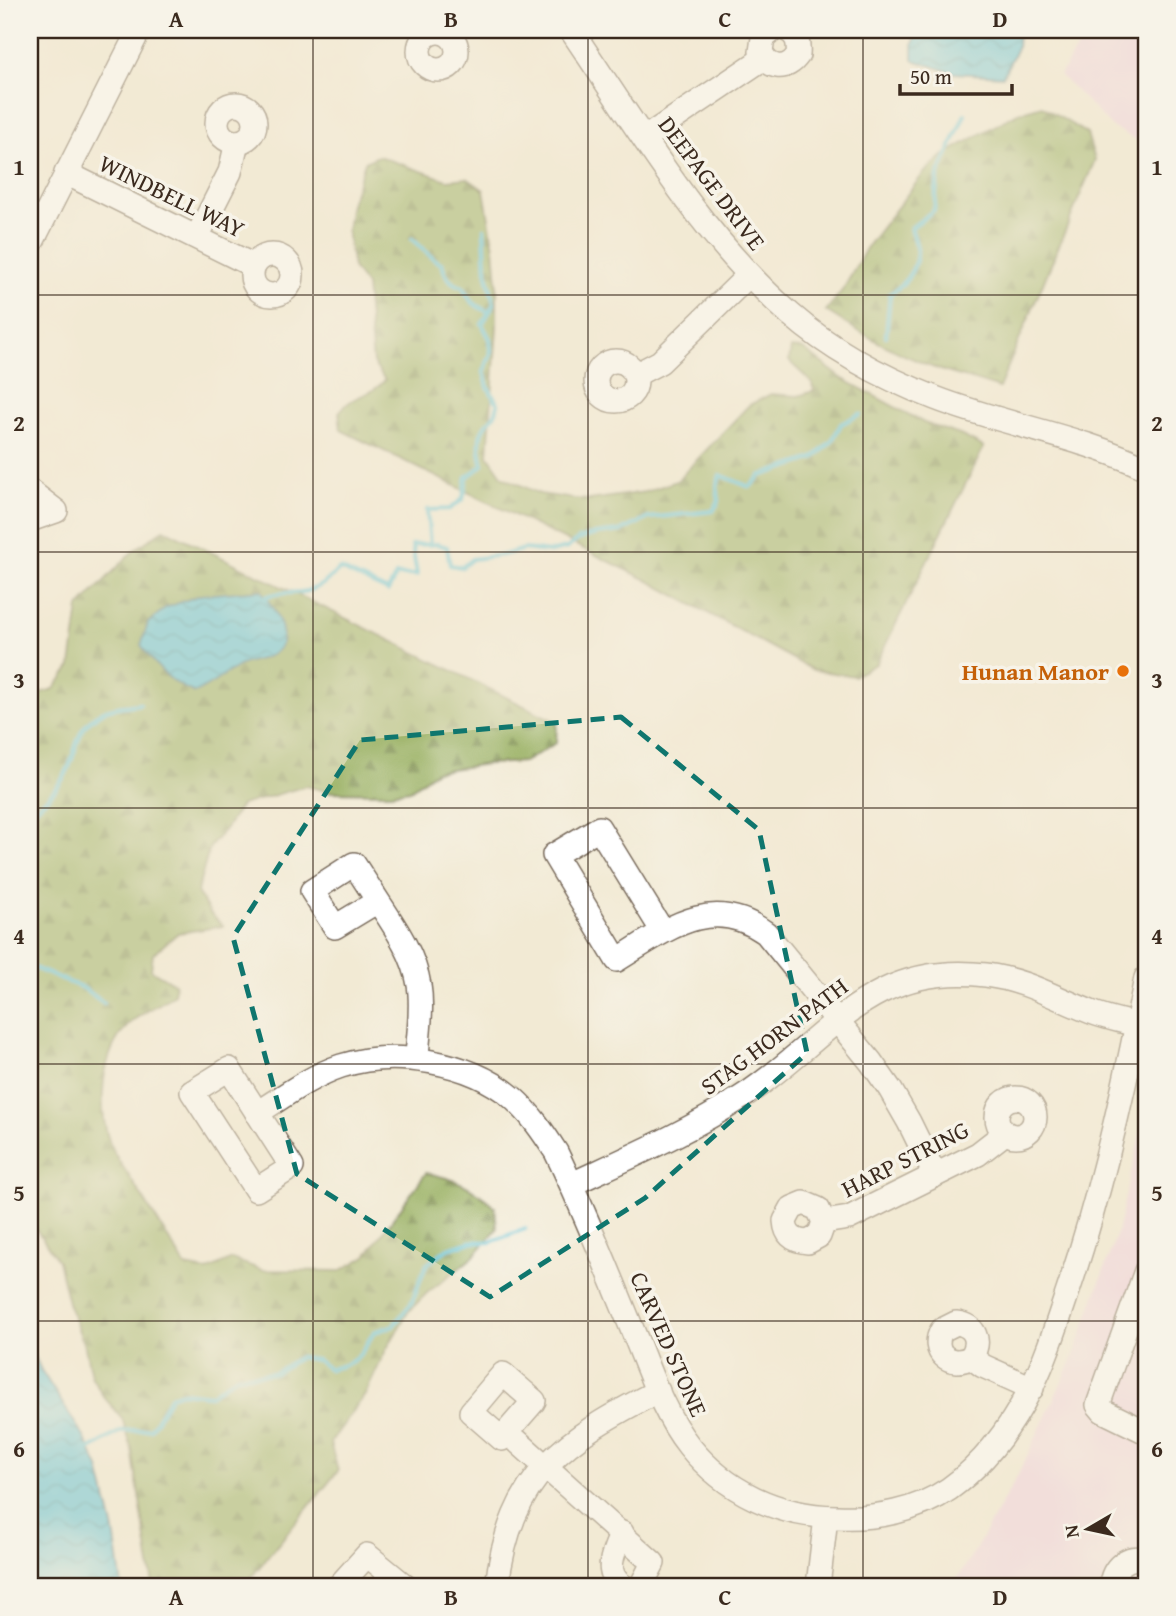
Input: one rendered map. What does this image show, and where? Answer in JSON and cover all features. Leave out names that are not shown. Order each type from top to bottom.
[{"type":"street","points":[[30,246],[139,30]]},
{"type":"street","name":"DEEPAGE DRIVE","points":[[571,30],[689,204],[749,275],[791,315],[859,361],[895,381],[936,398],[1105,451],[1146,468]]},
{"type":"street","points":[[773,30],[761,43],[764,58],[778,67],[786,66],[798,55],[797,38],[787,30]]},
{"type":"street","points":[[645,138],[764,58]]},
{"type":"street","points":[[197,237],[230,172],[237,142]]},
{"type":"street","name":"WINDBELL WAY","points":[[66,173],[254,266]]},
{"type":"street","points":[[635,375],[660,362],[749,275]]},
{"type":"street","points":[[30,491],[56,511],[30,520]]},
{"type":"street","points":[[663,932],[599,828],[554,855],[617,960],[678,923],[712,915],[726,914],[752,923],[766,933],[890,1089],[934,1175]]},
{"type":"street","points":[[377,901],[405,943],[419,985],[421,1007],[417,1058]]},
{"type":"street","name":"STAG HORN PATH","points":[[572,1184],[681,1134],[712,1115],[772,1076],[861,1001],[885,989],[928,976],[986,975],[1014,981],[1044,990],[1092,1012],[1137,1025]]},
{"type":"street","name":"CARVED STONE","points":[[257,1113],[310,1080],[342,1066],[365,1061],[417,1058],[469,1074],[510,1096],[540,1127],[556,1152],[572,1184],[658,1391],[686,1443],[723,1480],[748,1496],[773,1507],[796,1514],[826,1517],[854,1518],[885,1514],[923,1502],[948,1489],[991,1449],[1011,1424],[1032,1388],[1056,1327],[1092,1215],[1146,978]]},
{"type":"street","points":[[229,1069],[257,1113],[292,1167],[256,1190],[192,1092],[229,1069]]},
{"type":"street","name":"HARP STRING","points":[[824,1222],[849,1218],[978,1154],[1006,1133]]},
{"type":"street","points":[[1146,1271],[1098,1405],[1103,1411],[1146,1432]]},
{"type":"street","points":[[971,1357],[1032,1388]]},
{"type":"street","points":[[497,1586],[501,1558],[514,1515],[546,1466],[586,1430],[658,1391]]},
{"type":"street","points":[[507,1432],[653,1563],[642,1586]]},
{"type":"street","points":[[818,1586],[826,1517]]},
{"type":"street","points":[[622,1533],[613,1552],[611,1569],[613,1577],[623,1586]]},
{"type":"street","points":[[339,1586],[367,1555],[401,1585]]},
{"type":"street","points":[[1111,1586],[1121,1563],[1132,1558],[1146,1560]]},
{"type":"highlighted area","points":[[621,717],[759,830],[807,1053],[645,1198],[490,1297],[297,1174],[233,937],[360,740]]},
{"type":"shaded area","points":[[1088,30],[1146,30],[1146,145],[1112,127],[1060,75]]},
{"type":"shaded area","points":[[1146,1109],[1146,1586],[951,1586],[967,1564],[1018,1475],[1073,1358],[1117,1233]]},
{"type":"green space","points":[[1042,106],[1087,134],[1095,160],[999,388],[918,361],[877,342],[826,311],[844,288],[868,245],[924,173],[944,155],[989,129],[1018,113]]},
{"type":"green space","points":[[378,156],[447,180],[467,178],[484,190],[497,282],[497,326],[488,455],[503,477],[540,494],[590,500],[645,492],[677,481],[749,405],[771,394],[798,396],[814,391],[813,384],[789,361],[791,348],[803,349],[843,379],[924,423],[960,435],[984,447],[876,664],[854,676],[813,670],[645,579],[341,430],[339,412],[351,401],[373,390],[385,380],[373,363],[366,286],[353,268],[347,231],[351,203],[365,162]]},
{"type":"green space","points":[[164,529],[557,722],[556,743],[524,762],[436,771],[410,790],[390,793],[330,792],[306,786],[241,805],[210,847],[197,892],[210,913],[223,926],[178,933],[153,954],[151,970],[175,984],[174,994],[128,1025],[115,1043],[110,1056],[103,1086],[103,1101],[110,1144],[186,1267],[207,1271],[232,1259],[262,1270],[340,1271],[366,1256],[426,1173],[463,1184],[495,1207],[497,1229],[473,1257],[427,1293],[408,1312],[365,1395],[330,1443],[338,1471],[244,1586],[153,1586],[132,1449],[122,1418],[103,1396],[91,1376],[85,1347],[68,1303],[58,1261],[36,1229],[30,1208],[30,696],[54,689],[71,666],[79,607],[133,551]]},
{"type":"water","points":[[918,30],[1018,30],[1017,48],[1003,76],[954,73],[913,60],[913,44]]},
{"type":"water","points":[[261,590],[280,622],[280,647],[270,656],[241,665],[195,693],[164,674],[141,645],[148,623],[165,608],[200,595]]},
{"type":"water","points":[[30,1346],[41,1370],[84,1437],[99,1468],[114,1531],[122,1586],[30,1586]]},
{"type":"waterway","points":[[886,336],[890,294],[909,276],[915,264],[917,251],[911,228],[934,210],[938,176],[965,114]]},
{"type":"waterway","points":[[430,545],[427,510],[450,509],[463,499],[467,477],[483,465],[480,452],[481,433],[498,404],[488,387],[484,372],[491,353],[490,339],[482,324],[494,304],[486,270],[484,229]]},
{"type":"waterway","points":[[412,239],[442,264],[454,284],[463,287],[473,302],[489,312]]},
{"type":"waterway","points":[[263,599],[273,595],[312,590],[340,569],[388,591],[396,575],[417,575],[412,545],[437,544],[447,547],[450,565],[462,567],[472,559],[524,549],[550,552],[567,548],[579,539],[621,531],[649,518],[713,511],[719,501],[717,487],[720,475],[750,487],[760,476],[814,458],[832,441],[841,424],[860,414]]},
{"type":"waterway","points":[[30,813],[60,782],[69,768],[81,733],[93,718],[111,708],[140,704]]},
{"type":"waterway","points":[[34,968],[83,988],[104,1003]]},
{"type":"waterway","points":[[87,1451],[121,1431],[151,1429],[171,1396],[182,1392],[210,1395],[237,1376],[275,1373],[300,1357],[317,1360],[329,1369],[352,1361],[361,1353],[374,1332],[393,1326],[411,1304],[426,1265],[447,1249],[471,1242],[490,1242],[525,1229]]},
{"type":"place","name":"Hunan Manor","points":[[1123,671]]}]
